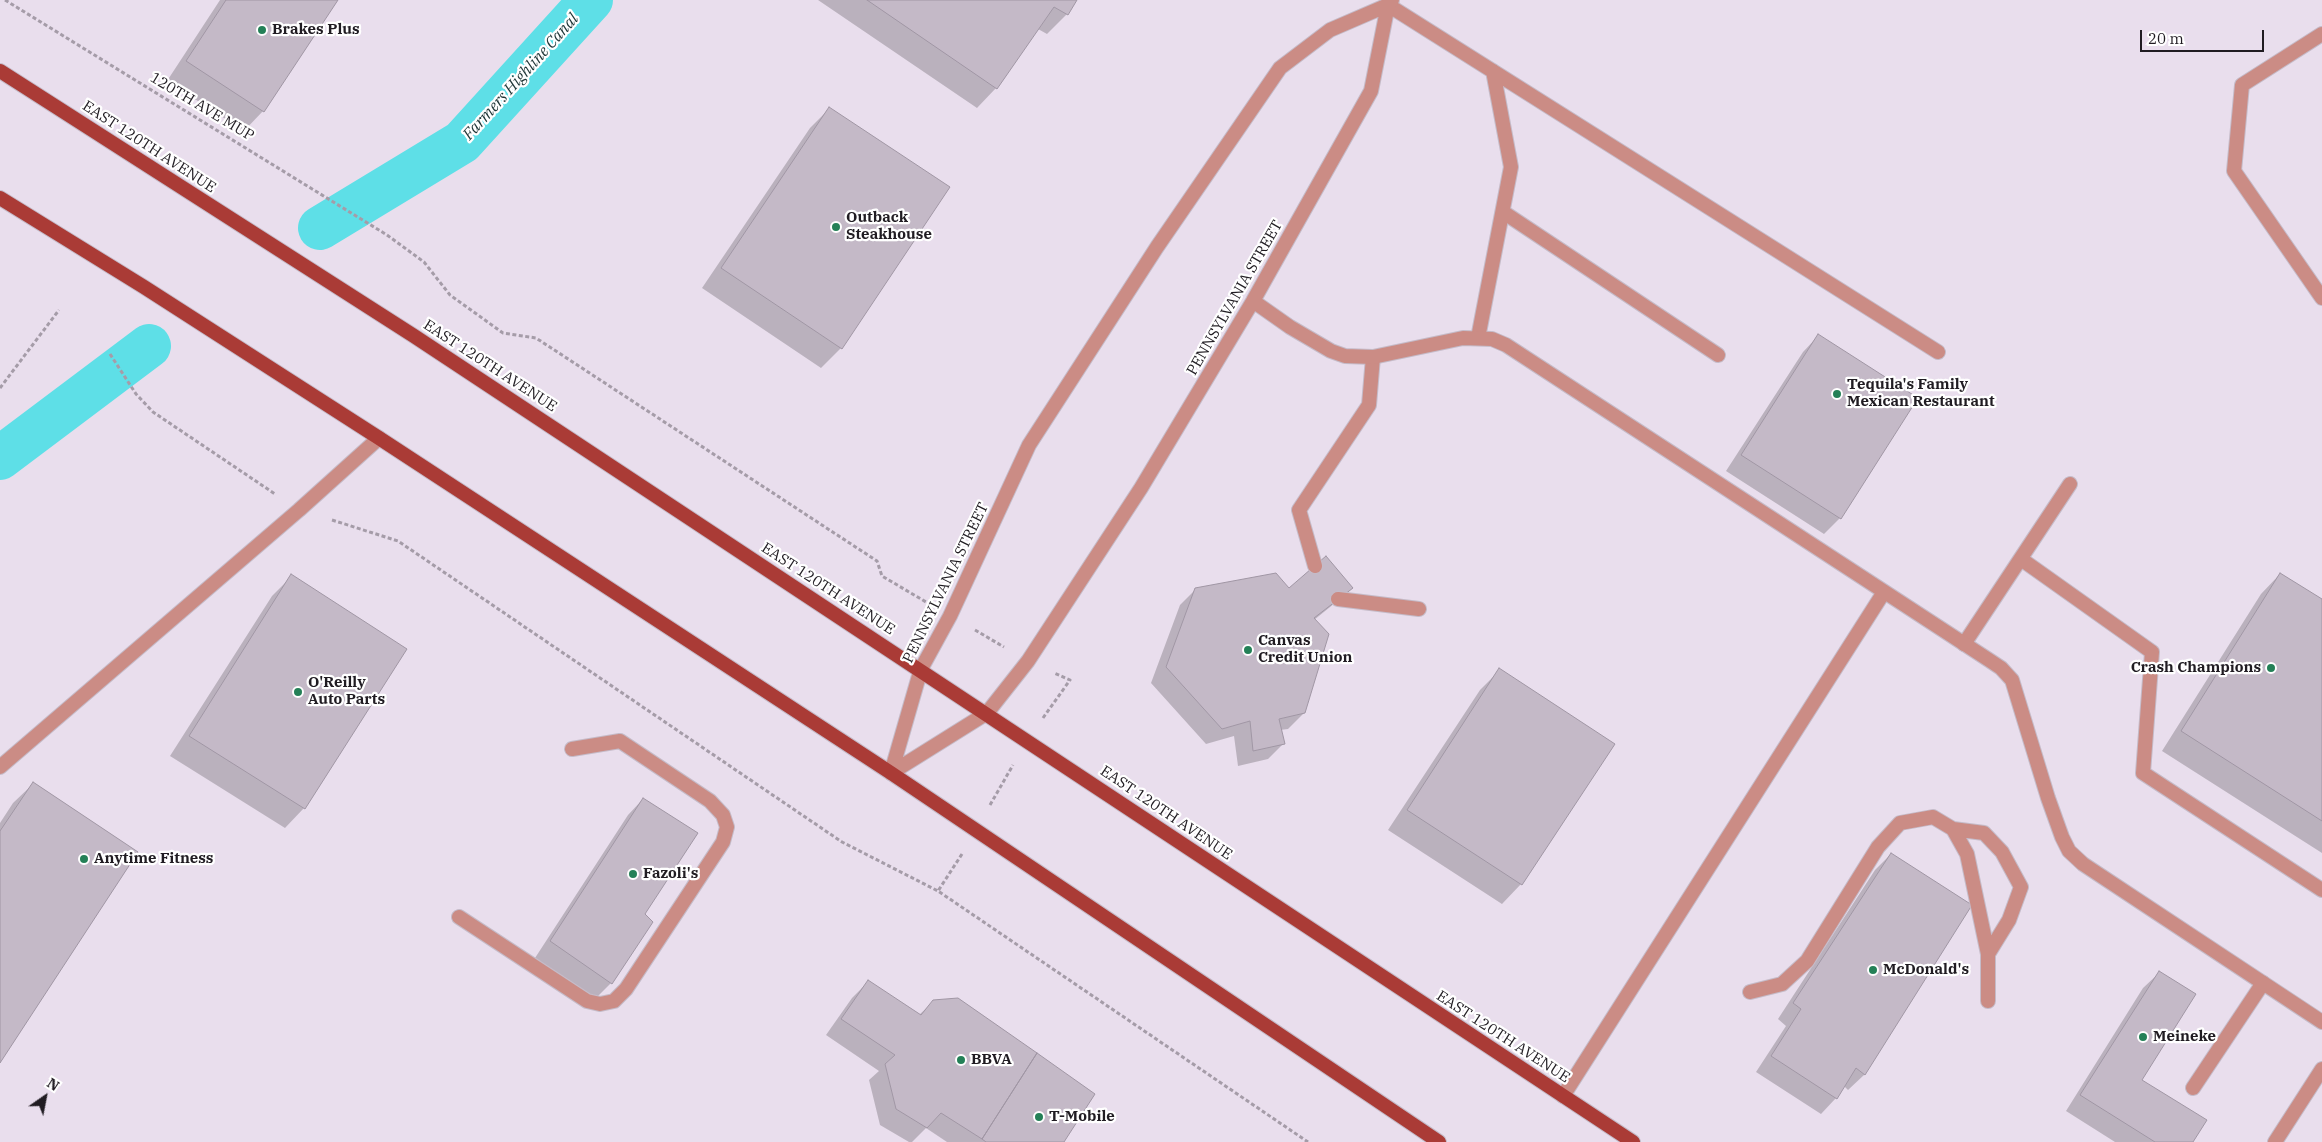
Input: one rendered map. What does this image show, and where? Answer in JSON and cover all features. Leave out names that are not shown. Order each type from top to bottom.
[{"type":"main road","name":"EAST 120TH AVENUE","points":[[0,71],[422,342],[921,669],[1633,1142]]},
{"type":"main road","points":[[0,198],[144,287],[379,438],[891,773],[1439,1142]]},
{"type":"street","points":[[1390,3],[1493,71],[1938,352]]},
{"type":"street","name":"PENNSYLVANIA STREET","points":[[891,773],[987,713],[1028,661],[1141,488],[1253,302],[1371,91],[1390,3]]},
{"type":"street","name":"PENNSYLVANIA STREET","points":[[891,773],[921,669],[950,616],[1030,445],[1157,247],[1280,68],[1330,30],[1390,3]]},
{"type":"street","points":[[2322,34],[2242,85],[2234,171],[2322,298]]},
{"type":"street","points":[[1478,338],[1512,167],[1493,71]]},
{"type":"street","points":[[1503,212],[1718,355]]},
{"type":"street","points":[[1253,302],[1290,328],[1331,351],[1345,356],[1373,358],[1446,341],[1478,338],[1492,339],[1506,344],[2001,668],[2012,680],[2048,798],[2062,837],[2070,851],[2083,864],[2322,1022]]},
{"type":"street","points":[[1315,566],[1299,510],[1369,405],[1373,358]]},
{"type":"street","points":[[0,767],[299,510],[379,438]]},
{"type":"street","points":[[1964,644],[2070,484]]},
{"type":"street","points":[[2021,559],[2152,652],[2143,773],[2322,890]]},
{"type":"street","points":[[1562,1096],[1884,592]]},
{"type":"street","points":[[1338,599],[1419,609]]},
{"type":"street","points":[[459,918],[587,1001],[600,1004],[614,1001],[626,989],[724,842],[727,826],[723,815],[710,801],[620,741],[572,749]]},
{"type":"street","points":[[1750,992],[1782,984],[1806,961],[1878,847],[1900,823],[1933,817],[1953,829],[1984,833],[2002,852],[2021,887],[2009,920],[1988,954]]},
{"type":"street","points":[[1953,829],[1967,854],[1988,954],[1988,1001]]},
{"type":"street","points":[[2193,1088],[2262,982]]},
{"type":"street","points":[[2275,1142],[2322,1069]]},
{"type":"path","name":"120TH AVE MUP","points":[[5,0],[387,235]]},
{"type":"path","points":[[0,388],[59,310]]},
{"type":"path","points":[[110,354],[136,394],[153,412],[299,510],[398,541],[842,842],[938,891]]},
{"type":"building","name":"Brakes Plus","points":[[226,0],[338,0],[264,112],[186,61]]},
{"type":"building","points":[[867,0],[1077,0],[1068,15],[1054,7],[997,89]]},
{"type":"building","name":"Outback Steakhouse","points":[[829,107],[950,187],[842,349],[721,268]]},
{"type":"building","points":[[1818,334],[1918,398],[1841,519],[1741,455]]},
{"type":"building","name":"Canvas Credit Union","points":[[1326,556],[1353,588],[1314,618],[1329,634],[1305,713],[1279,719],[1285,744],[1253,751],[1250,721],[1222,729],[1166,667],[1195,588],[1276,573],[1289,588]]},
{"type":"building","name":"Crash Champions","points":[[2280,573],[2322,599],[2322,821],[2181,731]]},
{"type":"building","name":"O'Reilly Auto Parts","points":[[291,574],[407,649],[305,809],[189,736]]},
{"type":"building","points":[[1499,668],[1615,744],[1522,885],[1407,810]]},
{"type":"building","points":[[33,782],[138,852],[0,1063],[0,831]]},
{"type":"building","name":"Fazoli's","points":[[643,798],[698,833],[645,914],[653,922],[612,984],[550,941]]},
{"type":"building","name":"McDonald's","points":[[1891,853],[1972,905],[1865,1075],[1856,1068],[1837,1099],[1771,1056],[1801,1009],[1793,1003]]},
{"type":"building","name":"Meineke","points":[[2159,971],[2196,994],[2142,1080],[2207,1120],[2193,1142],[2155,1142],[2080,1095]]},
{"type":"building","name":"BBVA","points":[[868,980],[921,1015],[933,1000],[958,998],[1037,1053],[982,1139],[941,1113],[927,1128],[896,1109],[885,1064],[895,1055],[841,1019]]},
{"type":"building","name":"T-Mobile","points":[[1037,1053],[1095,1094],[1064,1142],[986,1142],[982,1139]]},
{"type":"waterway","name":"Farmers Highline Canal","points":[[320,228],[462,142],[591,0]]},
{"type":"waterway","name":"Farmers Highline Canal","points":[[0,458],[149,346]]},
{"type":"place","name":"Brakes Plus","points":[[262,30]]},
{"type":"place","name":"Outback Steakhouse","points":[[836,227]]},
{"type":"place","name":"Tequila's Family Mexican Restaurant","points":[[1837,394]]},
{"type":"place","name":"Canvas Credit Union","points":[[1248,650]]},
{"type":"place","name":"Crash Champions","points":[[2271,668]]},
{"type":"place","name":"O'Reilly Auto Parts","points":[[298,692]]},
{"type":"place","name":"Anytime Fitness","points":[[84,859]]},
{"type":"place","name":"Fazoli's","points":[[633,874]]},
{"type":"place","name":"McDonald's","points":[[1873,970]]},
{"type":"place","name":"Meineke","points":[[2143,1037]]},
{"type":"place","name":"BBVA","points":[[961,1060]]},
{"type":"place","name":"T-Mobile","points":[[1039,1117]]}]
